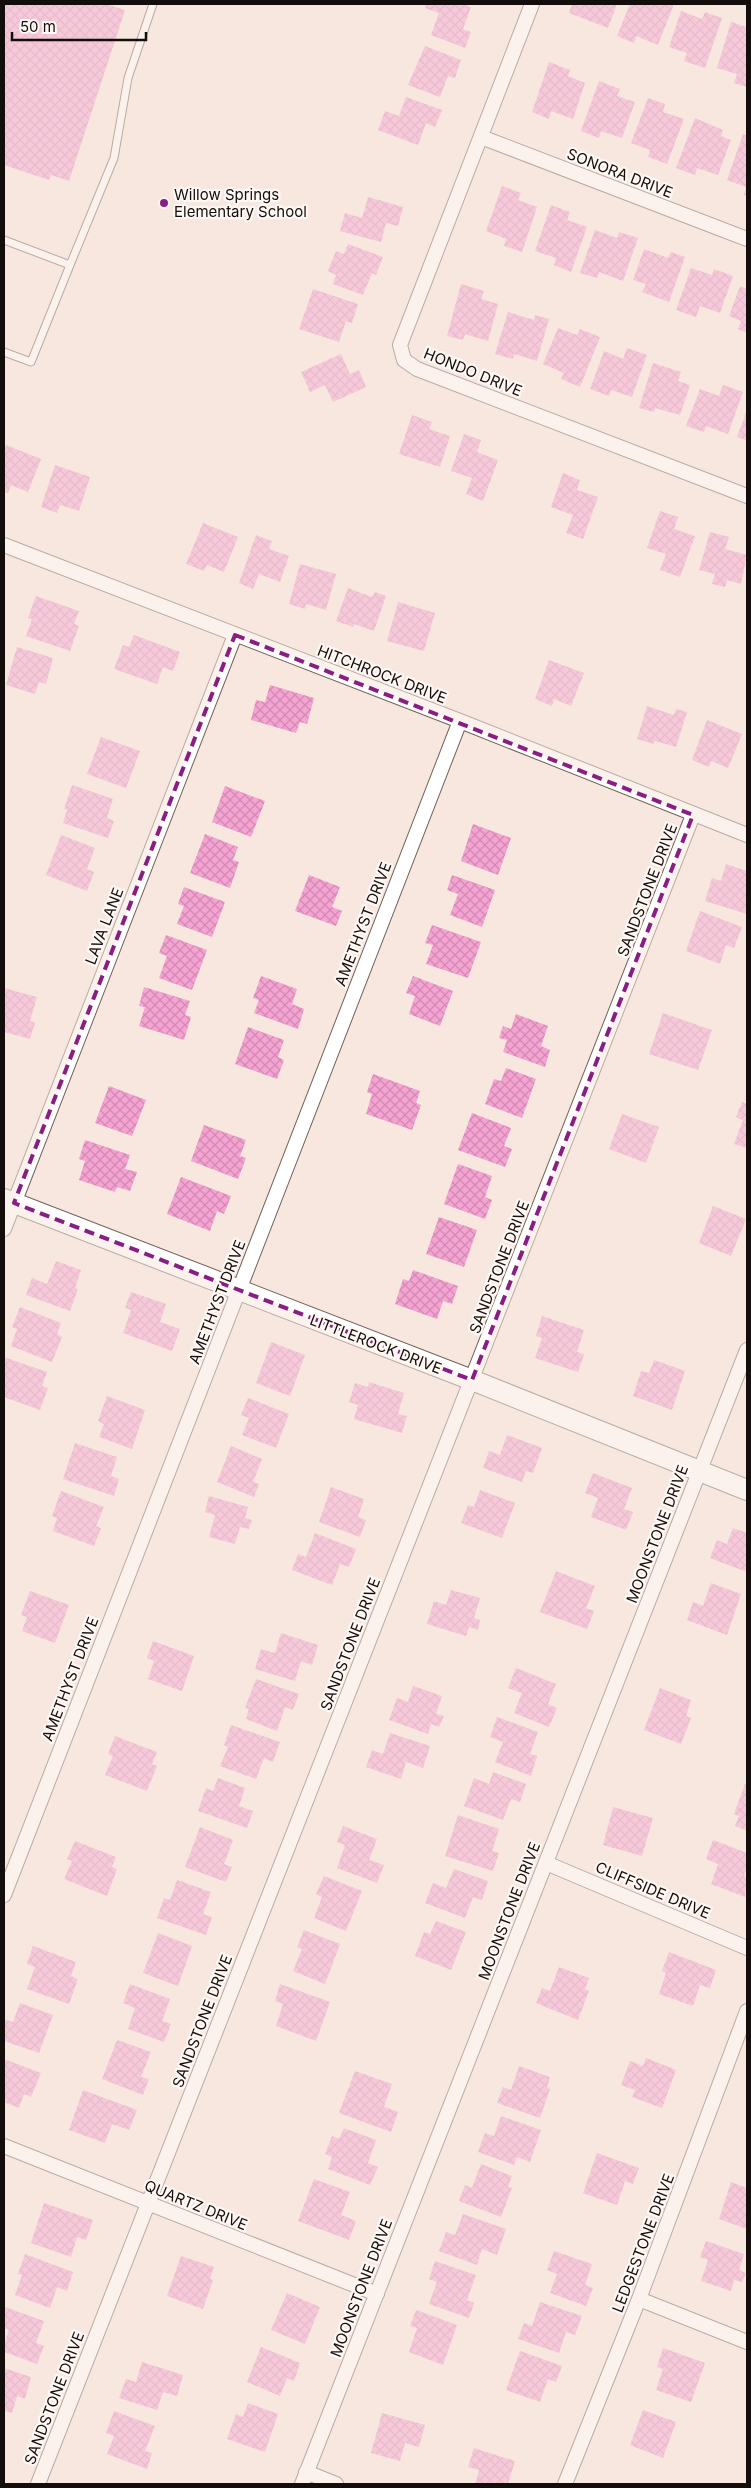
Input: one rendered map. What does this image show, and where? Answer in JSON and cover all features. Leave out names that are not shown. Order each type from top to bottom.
[{"type":"street","name":"HONDO DRIVE","points":[[532,4],[400,345],[404,360],[417,369],[747,496]]},
{"type":"street","name":"SONORA DRIVE","points":[[481,137],[747,239]]},
{"type":"street","name":"HITCHROCK DRIVE","points":[[4,545],[460,721],[747,835]]},
{"type":"street","name":"LAVA LANE","points":[[4,1229],[9,1201],[235,635]]},
{"type":"street","name":"AMETHYST DRIVE","points":[[4,1894],[460,721]]},
{"type":"street","name":"SANDSTONE DRIVE","points":[[38,2484],[694,815]]},
{"type":"street","name":"LITTLEROCK DRIVE","points":[[9,1201],[472,1380],[747,1490]]},
{"type":"street","name":"MOONSTONE DRIVE","points":[[304,2478],[747,1350]]},
{"type":"street","name":"CLIFFSIDE DRIVE","points":[[546,1863],[747,1948]]},
{"type":"street","name":"LEDGESTONE DRIVE","points":[[565,2484],[640,2299],[747,2011]]},
{"type":"street","name":"QUARTZ DRIVE","points":[[4,2146],[376,2294]]},
{"type":"street","points":[[640,2299],[747,2342]]},
{"type":"street","points":[[304,2478],[336,2484]]},
{"type":"lane","points":[[4,352],[31,362],[114,158],[128,78],[153,4]]},
{"type":"lane","points":[[4,240],[70,265]]},
{"type":"highlighted area","points":[[235,635],[693,815],[472,1380],[14,1203]]},
{"type":"building","points":[[4,4],[106,4],[125,10],[69,181],[51,175],[49,180],[4,165]]},
{"type":"building","points":[[426,4],[463,4],[471,7],[463,29],[471,32],[465,48],[431,35],[439,13],[425,8]]},
{"type":"building","points":[[572,4],[617,4],[608,28],[569,13]]},
{"type":"building","points":[[630,4],[674,4],[658,45],[636,36],[634,43],[617,36]]},
{"type":"building","points":[[681,11],[702,19],[705,12],[722,18],[705,68],[684,61],[687,53],[669,47]]},
{"type":"building","points":[[731,22],[747,27],[747,87],[734,83],[737,74],[717,68]]},
{"type":"building","points":[[425,46],[461,60],[455,78],[448,76],[440,97],[408,85]]},
{"type":"building","points":[[549,62],[570,70],[568,76],[585,83],[573,119],[551,111],[549,119],[532,112]]},
{"type":"building","points":[[599,81],[620,89],[617,96],[635,102],[622,138],[601,131],[599,138],[581,131]]},
{"type":"building","points":[[406,97],[442,110],[435,127],[426,123],[418,145],[378,130],[385,111],[399,116]]},
{"type":"building","points":[[648,98],[665,104],[663,112],[684,119],[667,164],[648,157],[650,150],[631,143]]},
{"type":"building","points":[[695,118],[723,130],[721,136],[731,140],[718,175],[697,168],[695,175],[676,168]]},
{"type":"building","points":[[743,134],[747,136],[747,196],[744,195],[746,187],[727,180]]},
{"type":"building","points":[[502,186],[521,193],[518,200],[537,207],[522,252],[504,246],[506,239],[486,231]]},
{"type":"building","points":[[368,197],[403,207],[398,226],[386,223],[381,242],[340,231],[345,213],[362,218]]},
{"type":"building","points":[[551,205],[570,212],[567,220],[587,227],[571,272],[554,265],[556,258],[535,251]]},
{"type":"building","points":[[595,230],[617,238],[619,232],[638,238],[623,281],[599,272],[597,278],[580,273]]},
{"type":"building","points":[[348,244],[383,257],[376,275],[372,273],[363,295],[333,284],[336,275],[328,271],[336,251],[344,254]]},
{"type":"building","points":[[644,249],[668,258],[671,252],[685,257],[669,302],[642,292],[646,284],[633,280]]},
{"type":"building","points":[[691,268],[712,275],[714,269],[733,276],[720,313],[700,306],[696,317],[676,310]]},
{"type":"building","points":[[461,284],[484,291],[481,299],[498,304],[488,341],[465,334],[463,340],[447,336]]},
{"type":"building","points":[[740,286],[747,289],[747,333],[738,329],[741,321],[729,316]]},
{"type":"building","points":[[313,289],[358,304],[352,323],[346,321],[339,342],[299,329]]},
{"type":"building","points":[[508,312],[534,320],[535,315],[549,319],[537,361],[514,354],[513,359],[495,354]]},
{"type":"building","points":[[558,328],[577,335],[580,329],[600,337],[580,387],[561,379],[564,373],[543,364]]},
{"type":"building","points":[[627,348],[647,355],[632,397],[611,390],[609,396],[590,389],[604,351],[623,359]]},
{"type":"building","points":[[341,354],[350,374],[359,370],[366,387],[333,402],[325,385],[310,392],[301,372]]},
{"type":"building","points":[[653,363],[681,372],[678,381],[690,385],[680,415],[655,408],[654,412],[639,408]]},
{"type":"building","points":[[723,385],[743,392],[728,434],[706,426],[704,432],[686,426],[700,389],[719,396]]},
{"type":"building","points":[[747,410],[747,441],[737,437]]},
{"type":"building","points":[[412,415],[432,422],[429,429],[450,436],[440,467],[399,454]]},
{"type":"building","points":[[464,434],[481,440],[477,452],[498,460],[483,501],[466,494],[472,478],[451,471]]},
{"type":"building","points":[[6,445],[41,459],[28,492],[11,485],[8,493],[4,492],[4,452]]},
{"type":"building","points":[[55,465],[90,477],[79,511],[60,505],[57,513],[41,507]]},
{"type":"building","points":[[563,473],[580,480],[577,490],[598,497],[583,539],[566,533],[573,515],[551,507]]},
{"type":"building","points":[[660,511],[678,517],[674,529],[695,536],[680,577],[660,570],[666,554],[647,548]]},
{"type":"building","points":[[203,523],[238,537],[224,572],[207,565],[204,571],[186,564]]},
{"type":"building","points":[[710,532],[729,537],[725,549],[747,555],[741,584],[727,580],[725,587],[712,584],[715,574],[699,570]]},
{"type":"building","points":[[256,535],[272,541],[269,549],[289,556],[280,582],[259,574],[253,589],[239,583]]},
{"type":"building","points":[[300,564],[336,574],[326,610],[306,604],[305,609],[289,604]]},
{"type":"building","points":[[348,588],[372,597],[375,592],[386,596],[374,631],[354,624],[353,627],[336,621]]},
{"type":"building","points":[[36,596],[79,611],[74,624],[79,626],[70,651],[26,636],[32,619],[28,618]]},
{"type":"building","points":[[398,602],[435,613],[424,651],[387,641]]},
{"type":"building","points":[[134,635],[180,652],[173,671],[163,667],[157,684],[114,669],[123,645],[129,647]]},
{"type":"building","points":[[17,647],[53,658],[46,684],[39,682],[35,694],[6,685]]},
{"type":"building","points":[[549,660],[584,673],[571,706],[554,699],[552,706],[535,699]]},
{"type":"building","points":[[270,685],[314,698],[307,724],[300,722],[296,733],[251,720],[256,700],[265,702]]},
{"type":"building","points":[[647,706],[674,715],[676,709],[687,712],[676,747],[655,741],[653,744],[637,739]]},
{"type":"building","points":[[707,720],[742,734],[728,768],[711,761],[709,767],[692,760]]},
{"type":"building","points":[[101,737],[140,751],[126,788],[87,774]]},
{"type":"building","points":[[72,785],[113,799],[107,818],[114,821],[108,838],[63,823],[67,810],[64,809]]},
{"type":"building","points":[[225,786],[265,801],[251,837],[212,822]]},
{"type":"building","points":[[473,824],[511,838],[498,875],[461,861]]},
{"type":"building","points":[[205,834],[238,847],[233,860],[239,862],[230,888],[190,873]]},
{"type":"building","points":[[61,835],[95,848],[87,869],[94,872],[87,891],[46,875]]},
{"type":"building","points":[[726,864],[747,871],[747,914],[705,901],[712,878],[721,881]]},
{"type":"building","points":[[309,875],[340,887],[332,907],[342,911],[336,926],[295,911]]},
{"type":"building","points":[[452,875],[495,890],[482,927],[450,915],[458,894],[447,890]]},
{"type":"building","points":[[184,887],[225,902],[212,937],[177,924],[184,906],[178,904]]},
{"type":"building","points":[[700,911],[742,927],[734,948],[726,945],[720,964],[686,951]]},
{"type":"building","points":[[432,925],[481,942],[468,978],[426,964],[433,945],[425,943]]},
{"type":"building","points":[[166,935],[207,950],[192,990],[159,978],[167,956],[159,953]]},
{"type":"building","points":[[261,976],[297,989],[292,1004],[304,1009],[298,1029],[254,1013],[259,1000],[253,998]]},
{"type":"building","points":[[413,976],[453,991],[440,1026],[409,1014],[415,996],[406,993]]},
{"type":"building","points":[[144,987],[190,1001],[185,1015],[191,1017],[184,1040],[139,1026],[145,1007],[139,1006]]},
{"type":"building","points":[[4,988],[37,997],[30,1021],[35,1023],[30,1039],[4,1032]]},
{"type":"building","points":[[663,1013],[712,1030],[698,1070],[649,1054]]},
{"type":"building","points":[[516,1014],[548,1026],[541,1046],[550,1050],[545,1067],[503,1052],[507,1040],[499,1038],[503,1026],[511,1029]]},
{"type":"building","points":[[248,1027],[284,1040],[278,1057],[284,1060],[277,1079],[235,1064]]},
{"type":"building","points":[[506,1068],[536,1079],[522,1118],[485,1104],[494,1079],[501,1081]]},
{"type":"building","points":[[373,1074],[420,1091],[416,1103],[421,1105],[412,1130],[366,1114],[372,1094],[367,1092]]},
{"type":"building","points":[[109,1086],[146,1100],[132,1136],[95,1123]]},
{"type":"building","points":[[742,1102],[747,1104],[747,1148],[734,1144],[743,1120],[736,1117]]},
{"type":"building","points":[[472,1113],[511,1128],[504,1146],[512,1149],[505,1167],[458,1150]]},
{"type":"building","points":[[622,1114],[659,1127],[646,1163],[609,1149]]},
{"type":"building","points":[[204,1125],[246,1140],[240,1156],[246,1158],[238,1179],[191,1161]]},
{"type":"building","points":[[85,1140],[130,1155],[125,1169],[137,1172],[130,1191],[117,1187],[115,1192],[79,1180],[85,1161],[79,1159]]},
{"type":"building","points":[[458,1164],[492,1176],[485,1197],[492,1200],[485,1219],[444,1204]]},
{"type":"building","points":[[181,1177],[231,1196],[224,1214],[217,1211],[210,1231],[167,1214]]},
{"type":"building","points":[[713,1206],[746,1219],[731,1256],[699,1243]]},
{"type":"building","points":[[439,1217],[477,1230],[464,1267],[426,1254]]},
{"type":"building","points":[[56,1261],[81,1270],[75,1288],[78,1289],[70,1311],[26,1295],[32,1278],[47,1284]]},
{"type":"building","points":[[413,1270],[458,1286],[452,1304],[443,1301],[437,1319],[395,1304],[403,1279],[409,1281]]},
{"type":"building","points":[[131,1292],[166,1304],[160,1322],[180,1329],[172,1351],[123,1333],[131,1310],[125,1308]]},
{"type":"building","points":[[20,1307],[61,1323],[57,1334],[62,1337],[52,1362],[11,1346],[17,1329],[12,1327]]},
{"type":"building","points":[[542,1316],[584,1330],[577,1352],[584,1354],[578,1372],[535,1358],[542,1338],[536,1336]]},
{"type":"building","points":[[271,1342],[305,1355],[290,1396],[256,1383]]},
{"type":"building","points":[[4,1357],[47,1372],[42,1386],[48,1388],[40,1410],[4,1397]]},
{"type":"building","points":[[654,1360],[685,1371],[672,1410],[633,1396],[641,1371],[649,1373]]},
{"type":"building","points":[[369,1382],[404,1393],[398,1414],[407,1416],[402,1433],[354,1419],[358,1405],[349,1402],[355,1383],[368,1387]]},
{"type":"building","points":[[107,1396],[145,1410],[132,1449],[99,1437],[104,1424],[98,1421]]},
{"type":"building","points":[[248,1398],[289,1414],[276,1448],[242,1435],[249,1418],[241,1415]]},
{"type":"building","points":[[507,1435],[542,1448],[533,1473],[526,1471],[522,1482],[483,1468],[489,1451],[500,1455]]},
{"type":"building","points":[[75,1443],[117,1457],[111,1476],[119,1479],[114,1496],[63,1479]]},
{"type":"building","points":[[231,1446],[262,1459],[253,1482],[259,1484],[254,1497],[217,1482]]},
{"type":"building","points":[[593,1473],[632,1488],[624,1509],[633,1512],[626,1530],[591,1517],[598,1498],[585,1493]]},
{"type":"building","points":[[331,1487],[364,1499],[358,1517],[366,1520],[360,1537],[319,1522]]},
{"type":"building","points":[[480,1490],[515,1503],[502,1538],[461,1523],[468,1505],[474,1507]]},
{"type":"building","points":[[61,1491],[104,1507],[96,1526],[101,1528],[94,1546],[53,1531],[57,1518],[52,1516]]},
{"type":"building","points":[[209,1496],[248,1507],[245,1518],[252,1520],[249,1529],[240,1527],[235,1544],[209,1537],[215,1515],[205,1512]]},
{"type":"building","points":[[733,1528],[747,1533],[747,1572],[710,1558],[717,1540],[727,1544]]},
{"type":"building","points":[[315,1533],[356,1549],[349,1567],[340,1564],[332,1585],[292,1570],[298,1554],[306,1557]]},
{"type":"building","points":[[556,1571],[595,1586],[586,1608],[594,1611],[587,1629],[540,1612]]},
{"type":"building","points":[[711,1583],[741,1594],[727,1635],[687,1620],[693,1602],[703,1606]]},
{"type":"building","points":[[451,1590],[480,1598],[474,1618],[480,1620],[478,1630],[469,1627],[466,1636],[427,1624],[434,1601],[446,1605]]},
{"type":"building","points":[[30,1591],[69,1605],[55,1643],[22,1631],[27,1617],[21,1615]]},
{"type":"building","points":[[281,1633],[318,1645],[312,1665],[301,1661],[295,1681],[255,1669],[261,1649],[275,1653]]},
{"type":"building","points":[[153,1641],[194,1656],[182,1691],[148,1679],[154,1661],[147,1658]]},
{"type":"building","points":[[516,1668],[556,1684],[548,1704],[557,1708],[549,1727],[514,1713],[522,1693],[508,1688]]},
{"type":"building","points":[[256,1679],[299,1694],[293,1710],[285,1707],[277,1731],[246,1719],[249,1709],[245,1708]]},
{"type":"building","points":[[413,1686],[442,1696],[436,1714],[444,1716],[439,1727],[431,1724],[428,1734],[389,1720],[397,1698],[408,1702]]},
{"type":"building","points":[[660,1688],[691,1700],[686,1716],[691,1718],[681,1744],[644,1730]]},
{"type":"building","points":[[497,1717],[538,1732],[530,1754],[537,1756],[531,1776],[495,1762],[503,1742],[490,1737]]},
{"type":"building","points":[[231,1725],[280,1742],[273,1762],[264,1758],[256,1779],[220,1766],[228,1747],[224,1745]]},
{"type":"building","points":[[390,1733],[430,1746],[423,1768],[406,1762],[401,1779],[366,1767],[372,1750],[383,1754]]},
{"type":"building","points":[[115,1736],[157,1752],[152,1764],[157,1766],[147,1791],[105,1775],[113,1756],[108,1754]]},
{"type":"building","points":[[493,1772],[526,1784],[520,1802],[511,1799],[503,1820],[464,1806],[474,1778],[489,1784]]},
{"type":"building","points":[[218,1778],[245,1788],[239,1806],[253,1811],[247,1828],[198,1811],[206,1788],[213,1791]]},
{"type":"building","points":[[745,1784],[747,1785],[747,1831],[735,1826],[739,1816],[734,1814]]},
{"type":"building","points":[[613,1807],[653,1818],[642,1856],[603,1845]]},
{"type":"building","points":[[458,1815],[499,1829],[492,1851],[499,1853],[493,1871],[445,1856]]},
{"type":"building","points":[[343,1826],[377,1839],[369,1860],[384,1865],[377,1883],[337,1868],[345,1845],[337,1842]]},
{"type":"building","points":[[200,1827],[233,1840],[224,1864],[232,1867],[226,1882],[185,1867]]},
{"type":"building","points":[[713,1840],[747,1853],[747,1867],[744,1876],[747,1878],[745,1897],[711,1884],[718,1864],[706,1859]]},
{"type":"building","points":[[75,1841],[116,1857],[112,1867],[117,1869],[107,1896],[64,1879],[72,1861],[67,1859]]},
{"type":"building","points":[[454,1869],[488,1881],[482,1900],[473,1897],[465,1918],[425,1903],[433,1883],[446,1888]]},
{"type":"building","points":[[324,1876],[362,1891],[346,1931],[314,1918],[322,1897],[316,1894]]},
{"type":"building","points":[[177,1880],[211,1892],[203,1914],[212,1917],[206,1935],[157,1918],[164,1898],[170,1900]]},
{"type":"building","points":[[436,1921],[466,1932],[451,1970],[415,1956],[424,1932],[430,1934]]},
{"type":"building","points":[[304,1930],[340,1944],[325,1984],[293,1971],[302,1949],[297,1947]]},
{"type":"building","points":[[158,1933],[192,1946],[178,1986],[143,1973]]},
{"type":"building","points":[[33,1946],[76,1962],[71,1976],[78,1979],[69,2004],[27,1989],[35,1967],[27,1964]]},
{"type":"building","points":[[669,1952],[716,1970],[710,1988],[700,1985],[693,2006],[659,1994],[666,1973],[662,1971]]},
{"type":"building","points":[[559,1967],[589,1978],[585,1989],[589,1991],[578,2020],[536,2003],[542,1988],[550,1991]]},
{"type":"building","points":[[130,1984],[170,1999],[162,2021],[171,2024],[164,2042],[128,2029],[135,2008],[123,2003]]},
{"type":"building","points":[[280,1984],[330,2002],[316,2041],[276,2026],[283,2004],[275,2001]]},
{"type":"building","points":[[20,2003],[53,2015],[39,2053],[4,2041],[4,2019],[13,2022]]},
{"type":"building","points":[[117,2040],[151,2052],[141,2077],[149,2079],[143,2095],[102,2079]]},
{"type":"building","points":[[646,2058],[676,2070],[662,2108],[632,2097],[635,2090],[621,2085],[630,2061],[643,2066]]},
{"type":"building","points":[[4,2059],[41,2073],[31,2097],[24,2094],[19,2108],[4,2102]]},
{"type":"building","points":[[519,2066],[550,2077],[547,2088],[550,2089],[540,2118],[497,2103],[503,2087],[511,2090]]},
{"type":"building","points":[[355,2071],[392,2084],[384,2107],[398,2112],[391,2132],[339,2113]]},
{"type":"building","points":[[83,2090],[137,2110],[129,2130],[112,2124],[105,2143],[69,2130]]},
{"type":"building","points":[[501,2116],[541,2130],[530,2162],[517,2157],[514,2165],[478,2152],[485,2133],[494,2136]]},
{"type":"building","points":[[344,2128],[376,2140],[368,2163],[378,2167],[370,2185],[328,2169],[332,2157],[325,2154],[332,2136],[339,2139]]},
{"type":"building","points":[[597,2153],[639,2168],[633,2184],[625,2181],[617,2205],[583,2193]]},
{"type":"building","points":[[481,2164],[512,2176],[508,2187],[512,2188],[501,2217],[459,2201],[465,2185],[472,2188]]},
{"type":"building","points":[[314,2179],[350,2192],[341,2215],[356,2221],[349,2240],[298,2221]]},
{"type":"building","points":[[731,2182],[747,2188],[747,2229],[719,2219]]},
{"type":"building","points":[[44,2203],[93,2220],[86,2240],[77,2237],[71,2257],[31,2243]]},
{"type":"building","points":[[463,2214],[506,2229],[497,2255],[482,2249],[477,2265],[439,2251],[446,2232],[455,2235]]},
{"type":"building","points":[[706,2241],[744,2254],[739,2270],[746,2273],[742,2282],[734,2280],[731,2291],[701,2281],[708,2260],[700,2257]]},
{"type":"building","points":[[554,2251],[592,2264],[585,2285],[593,2288],[586,2306],[550,2293],[557,2274],[547,2270]]},
{"type":"building","points":[[25,2254],[73,2272],[67,2291],[57,2287],[50,2308],[15,2295],[22,2275],[18,2274]]},
{"type":"building","points":[[181,2256],[214,2267],[210,2279],[213,2280],[203,2309],[167,2296]]},
{"type":"building","points":[[435,2261],[476,2275],[467,2300],[474,2303],[469,2318],[429,2304],[437,2282],[429,2279]]},
{"type":"building","points":[[287,2293],[320,2307],[305,2344],[271,2330]]},
{"type":"building","points":[[540,2302],[582,2316],[575,2335],[566,2332],[559,2353],[518,2339],[524,2323],[532,2326]]},
{"type":"building","points":[[5,2307],[44,2321],[36,2343],[44,2346],[37,2364],[4,2352],[4,2344],[9,2330],[4,2328]]},
{"type":"building","points":[[416,2310],[457,2325],[443,2365],[409,2352],[417,2328],[410,2326]]},
{"type":"building","points":[[261,2347],[300,2363],[294,2381],[287,2378],[280,2396],[247,2382]]},
{"type":"building","points":[[663,2348],[705,2363],[691,2402],[656,2390],[663,2369],[657,2367]]},
{"type":"building","points":[[520,2351],[562,2366],[556,2382],[548,2379],[540,2402],[506,2390]]},
{"type":"building","points":[[142,2362],[183,2375],[177,2396],[163,2392],[157,2410],[119,2398],[126,2379],[136,2382]]},
{"type":"building","points":[[4,2368],[31,2377],[25,2399],[17,2396],[12,2413],[4,2411]]},
{"type":"building","points":[[248,2403],[278,2414],[265,2452],[227,2439],[236,2414],[243,2417]]},
{"type":"building","points":[[643,2410],[676,2422],[663,2458],[630,2445]]},
{"type":"building","points":[[114,2411],[155,2426],[145,2451],[152,2453],[147,2469],[107,2454],[114,2436],[106,2433]]},
{"type":"building","points":[[382,2413],[425,2425],[419,2447],[405,2443],[400,2461],[371,2453]]},
{"type":"building","points":[[474,2448],[515,2461],[508,2484],[475,2484],[479,2470],[468,2467]]},
{"type":"place","name":"Willow Springs Elementary School","points":[[164,203]]}]
